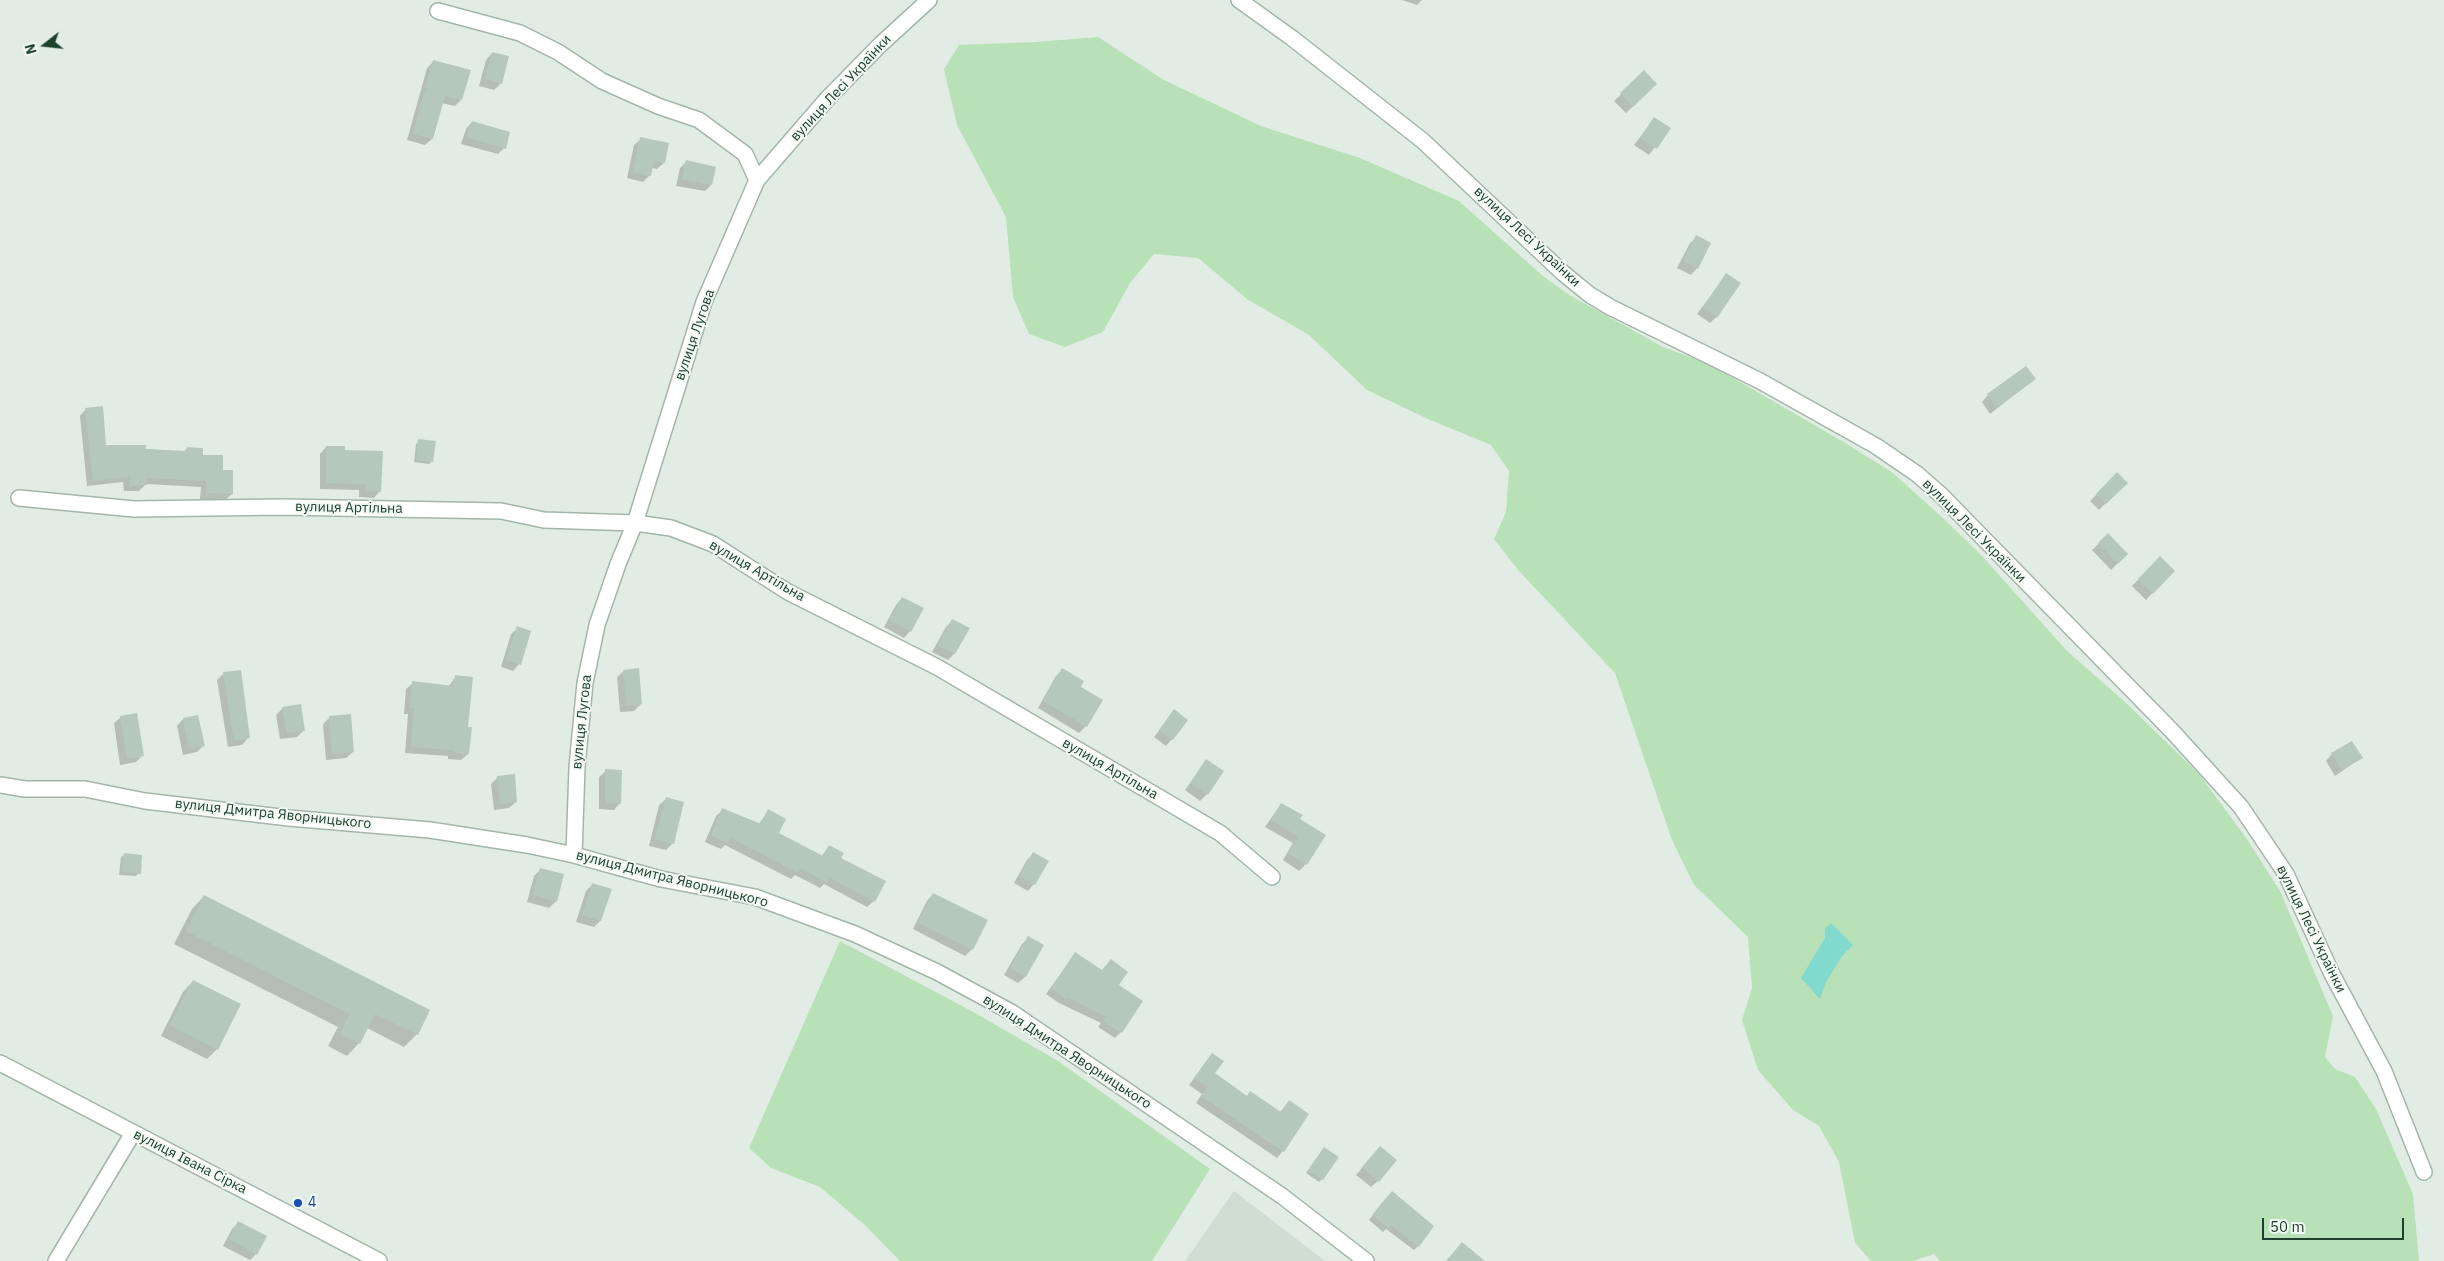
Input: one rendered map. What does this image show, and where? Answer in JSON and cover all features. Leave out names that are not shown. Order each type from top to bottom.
[{"type":"street","name":"вулиця Лесі Українки","points":[[757,180],[828,98],[881,44],[929,0]]},
{"type":"street","name":"вулиця Лесі Українки","points":[[1239,0],[1292,38],[1423,141],[1563,273],[1590,294],[1618,311],[1760,381],[1876,446],[1917,474],[1942,496],[2172,731],[2241,807],[2286,874],[2332,974],[2384,1071],[2424,1172]]},
{"type":"street","points":[[438,11],[520,33],[558,52],[602,81],[658,106],[699,120],[745,154],[757,180]]},
{"type":"street","name":"вулиця Лугова","points":[[574,854],[577,767],[585,683],[597,625],[618,564],[635,523],[704,302],[757,180]]},
{"type":"street","name":"вулиця Артільна","points":[[19,498],[134,509],[282,507],[502,511],[544,520],[635,523],[671,528],[713,544],[788,592],[937,667],[1220,833],[1272,877]]},
{"type":"street","name":"вулиця Дмитра Яворницького","points":[[0,785],[25,789],[85,789],[145,801],[289,818],[430,830],[574,854],[661,879],[755,897],[855,934],[937,972],[1010,1012],[1282,1196],[1366,1261]]},
{"type":"street","name":"вулиця Івана Сірка","points":[[2,1067],[134,1132],[379,1261]]},
{"type":"street","points":[[56,1261],[134,1132]]},
{"type":"shaded area","points":[[1234,1191],[1325,1261],[1185,1261]]},
{"type":"green space","points":[[1098,37],[1164,80],[1261,126],[1360,158],[1459,201],[1543,276],[1571,296],[1663,347],[1709,364],[1847,444],[1893,473],[1944,519],[1983,557],[2067,651],[2124,701],[2199,774],[2247,839],[2280,891],[2333,1016],[2325,1057],[2335,1069],[2355,1077],[2376,1109],[2413,1194],[2419,1261],[1940,1261],[1934,1254],[1913,1261],[1871,1261],[1855,1243],[1839,1162],[1819,1126],[1793,1110],[1758,1070],[1742,1020],[1752,988],[1748,937],[1694,885],[1672,840],[1615,673],[1519,571],[1494,539],[1506,512],[1509,471],[1491,445],[1428,419],[1367,390],[1309,335],[1247,299],[1198,258],[1154,254],[1130,283],[1103,332],[1065,347],[1029,334],[1013,297],[1006,217],[957,125],[944,69],[959,45]]},
{"type":"green space","points":[[840,941],[977,1014],[1058,1061],[1210,1169],[1152,1261],[900,1261],[866,1226],[820,1187],[771,1168],[749,1148]]},
{"type":"water","points":[[1831,923],[1853,945],[1842,956],[1826,982],[1820,999],[1801,978],[1825,938],[1825,929]]},
{"type":"building","points":[[492,52],[509,56],[502,84],[485,79]]},
{"type":"building","points":[[433,60],[471,70],[462,100],[445,96],[433,139],[413,134]]},
{"type":"building","points":[[1644,70],[1657,84],[1633,107],[1620,93]]},
{"type":"building","points":[[1654,117],[1671,128],[1657,149],[1640,138]]},
{"type":"building","points":[[472,121],[510,132],[506,149],[467,137]]},
{"type":"building","points":[[640,137],[669,143],[665,163],[654,161],[651,176],[633,172]]},
{"type":"building","points":[[686,160],[716,167],[712,185],[682,179]]},
{"type":"building","points":[[1696,235],[1711,243],[1698,269],[1683,261]]},
{"type":"building","points":[[1726,273],[1741,283],[1717,318],[1703,307]]},
{"type":"building","points":[[2026,366],[2036,379],[1997,408],[1987,394]]},
{"type":"building","points":[[103,406],[106,445],[146,445],[146,449],[187,451],[187,447],[203,448],[203,455],[223,455],[223,470],[233,470],[233,494],[206,493],[206,481],[147,478],[147,485],[130,486],[129,477],[93,481],[85,408]]},
{"type":"building","points":[[418,439],[436,441],[433,462],[416,460]]},
{"type":"building","points":[[326,446],[345,446],[345,450],[383,451],[381,492],[365,491],[365,484],[326,483]]},
{"type":"building","points":[[2117,472],[2128,483],[2106,504],[2096,494]]},
{"type":"building","points":[[2108,533],[2128,554],[2118,564],[2098,543]]},
{"type":"building","points":[[2160,556],[2175,571],[2153,594],[2138,579]]},
{"type":"building","points":[[902,597],[924,608],[911,632],[890,620]]},
{"type":"building","points":[[952,619],[970,628],[955,654],[938,645]]},
{"type":"building","points":[[517,626],[531,631],[521,665],[506,660]]},
{"type":"building","points":[[639,668],[642,704],[627,706],[623,670]]},
{"type":"building","points":[[1062,668],[1084,681],[1081,687],[1103,700],[1087,727],[1043,701]]},
{"type":"building","points":[[241,670],[250,738],[234,741],[223,672]]},
{"type":"building","points":[[455,675],[473,677],[468,727],[472,727],[469,754],[454,753],[454,750],[411,747],[414,708],[410,708],[412,681],[454,686]]},
{"type":"building","points":[[301,704],[305,731],[287,733],[282,707]]},
{"type":"building","points":[[1174,709],[1188,720],[1173,740],[1159,730]]},
{"type":"building","points":[[137,713],[144,756],[127,759],[120,716]]},
{"type":"building","points":[[351,714],[354,752],[332,754],[329,716]]},
{"type":"building","points":[[198,715],[205,746],[189,749],[183,718]]},
{"type":"building","points":[[2352,741],[2363,758],[2342,770],[2331,753]]},
{"type":"building","points":[[1206,759],[1224,771],[1208,795],[1190,783]]},
{"type":"building","points":[[605,769],[622,770],[621,804],[605,803]]},
{"type":"building","points":[[515,774],[517,802],[500,804],[497,776]]},
{"type":"building","points":[[666,797],[684,802],[674,844],[655,839]]},
{"type":"building","points":[[1281,803],[1303,815],[1300,819],[1326,835],[1307,865],[1288,853],[1299,837],[1271,820]]},
{"type":"building","points":[[722,808],[761,824],[768,809],[786,819],[779,833],[823,856],[829,845],[844,853],[841,858],[886,881],[875,902],[830,878],[827,883],[801,868],[798,873],[731,838],[729,843],[711,836]]},
{"type":"building","points":[[1033,852],[1049,861],[1035,885],[1020,876]]},
{"type":"building","points":[[124,853],[142,855],[141,874],[122,872]]},
{"type":"building","points":[[540,868],[564,874],[557,902],[533,895]]},
{"type":"building","points":[[592,883],[612,889],[601,921],[582,915]]},
{"type":"building","points":[[933,893],[988,920],[973,950],[918,923]]},
{"type":"building","points":[[204,895],[430,1010],[418,1035],[375,1014],[360,1044],[340,1034],[350,1014],[186,931]]},
{"type":"building","points":[[1028,936],[1044,945],[1026,977],[1010,968]]},
{"type":"building","points":[[1075,952],[1102,970],[1111,959],[1128,972],[1119,985],[1143,1001],[1122,1033],[1103,1021],[1106,1017],[1067,997],[1066,999],[1051,988]]},
{"type":"building","points":[[193,980],[241,1004],[218,1050],[170,1025]]},
{"type":"building","points":[[1212,1053],[1224,1061],[1215,1073],[1247,1096],[1250,1091],[1281,1112],[1289,1100],[1309,1114],[1284,1152],[1201,1096],[1208,1087],[1194,1078]]},
{"type":"building","points":[[1380,1146],[1397,1160],[1379,1182],[1362,1167]]},
{"type":"building","points":[[1324,1147],[1339,1157],[1323,1180],[1308,1170]]},
{"type":"building","points":[[1392,1191],[1434,1226],[1419,1247],[1391,1225],[1389,1228],[1372,1215]]},
{"type":"building","points":[[238,1221],[267,1236],[257,1255],[229,1239]]},
{"type":"building","points":[[1462,1242],[1485,1261],[1446,1261]]},
{"type":"place","name":"4","points":[[298,1203]]}]
